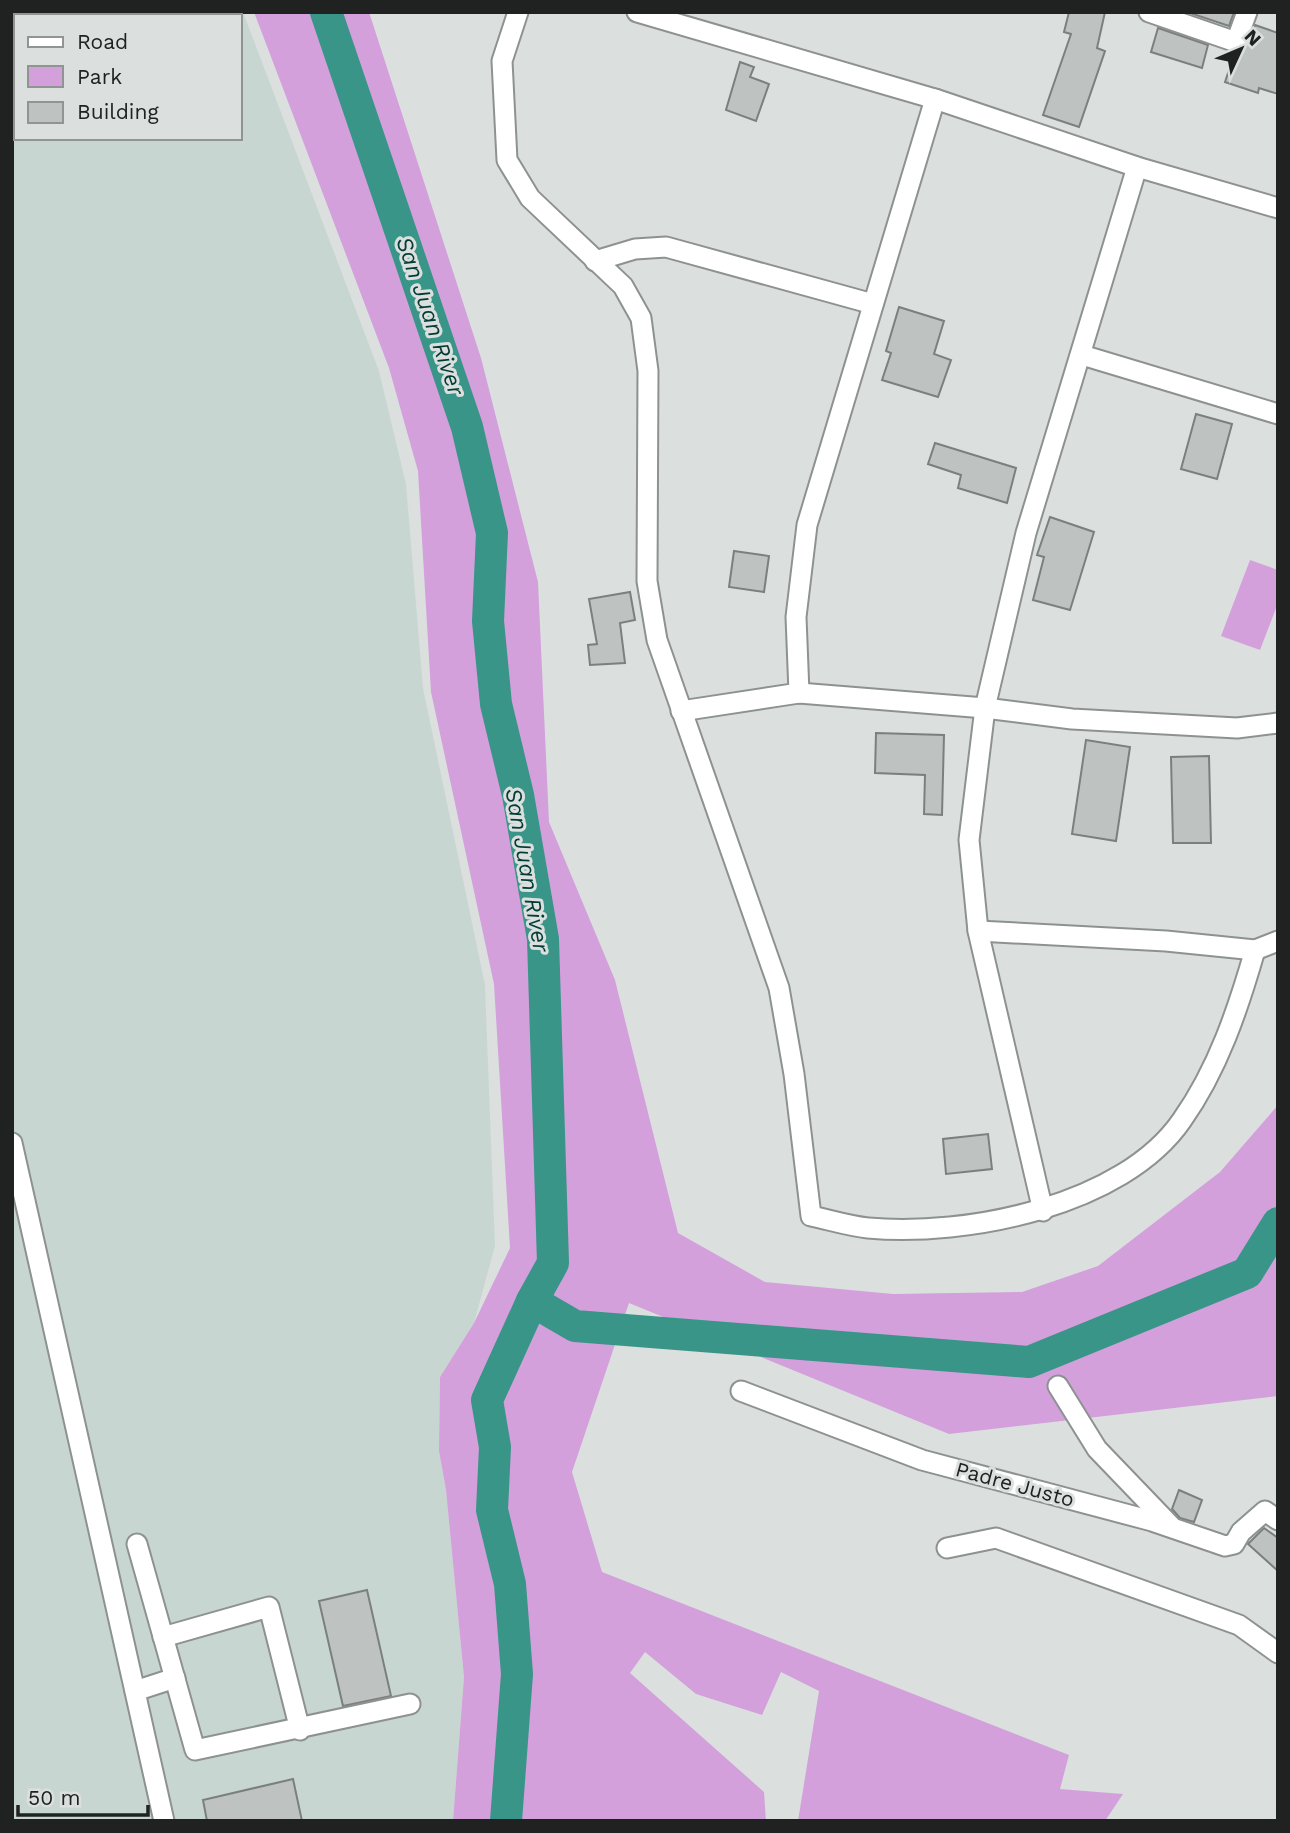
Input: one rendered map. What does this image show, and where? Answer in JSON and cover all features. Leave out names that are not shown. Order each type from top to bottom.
[{"type":"street","points":[[518,12],[502,61],[507,160],[530,198],[623,286],[641,318],[648,371],[647,581],[657,640],[779,988],[794,1074],[811,1216],[868,1228],[943,1228],[1043,1211],[1134,1169],[1181,1122],[1214,1065],[1237,1014],[1255,950]]},
{"type":"street","points":[[637,12],[935,99],[1137,167],[1278,208]]},
{"type":"street","points":[[1149,12],[1171,15],[1236,42],[1247,12]]},
{"type":"street","points":[[799,693],[796,617],[807,525],[935,99]]},
{"type":"street","points":[[1043,1211],[978,932],[969,840],[985,708],[1026,533],[1137,167]]},
{"type":"street","points":[[595,261],[635,249],[666,247],[873,304]]},
{"type":"street","points":[[1082,355],[1278,414]]},
{"type":"street","points":[[681,711],[799,693],[985,708],[1072,719],[1237,728],[1278,723]]},
{"type":"street","points":[[978,932],[1167,941],[1255,950],[1278,941]]},
{"type":"street","points":[[12,1143],[164,1821]]},
{"type":"street","points":[[1058,1386],[1097,1449],[1173,1528]]},
{"type":"street","name":"Padre Justo","points":[[741,1391],[922,1460],[1173,1528],[1224,1546],[1234,1544],[1241,1532],[1265,1511],[1278,1520]]},
{"type":"street","points":[[947,1548],[996,1538],[1239,1625],[1278,1653]]},
{"type":"street","points":[[137,1544],[195,1750],[300,1730],[411,1704]]},
{"type":"street","points":[[163,1637],[269,1607],[300,1730]]},
{"type":"street","points":[[135,1691],[175,1678]]},
{"type":"shaded area","points":[[12,12],[243,12],[379,371],[406,484],[423,688],[485,985],[495,1246],[474,1323],[440,1377],[439,1451],[446,1490],[464,1677],[453,1821],[12,1821]]},
{"type":"green space","points":[[254,12],[369,12],[481,358],[538,582],[549,822],[615,980],[678,1233],[765,1282],[893,1294],[1022,1292],[1098,1266],[1220,1172],[1278,1105],[1278,1396],[949,1434],[629,1303],[572,1472],[602,1572],[1069,1755],[1060,1789],[1123,1794],[1105,1821],[798,1821],[819,1691],[781,1672],[762,1715],[696,1694],[645,1652],[630,1673],[764,1792],[766,1821],[453,1821],[464,1677],[446,1490],[439,1451],[440,1377],[474,1323],[510,1248],[494,984],[431,692],[418,471],[389,368]]},
{"type":"green space","points":[[1250,560],[1278,570],[1278,603],[1260,650],[1221,636]]},
{"type":"building","points":[[1069,12],[1105,12],[1097,48],[1105,51],[1079,127],[1043,115],[1071,34],[1064,32]]},
{"type":"building","points":[[1187,12],[1234,12],[1229,26]]},
{"type":"building","points":[[1255,25],[1278,33],[1278,94],[1259,88],[1258,93],[1225,82],[1231,64],[1236,65]]},
{"type":"building","points":[[1158,28],[1208,45],[1202,68],[1151,52]]},
{"type":"building","points":[[740,62],[754,67],[750,77],[769,84],[756,121],[726,110]]},
{"type":"building","points":[[899,307],[944,321],[934,354],[951,360],[938,397],[882,380],[891,353],[886,351]]},
{"type":"building","points":[[1196,414],[1232,424],[1217,479],[1181,469]]},
{"type":"building","points":[[935,443],[1016,468],[1007,503],[958,488],[961,475],[928,464]]},
{"type":"building","points":[[1050,517],[1094,532],[1070,610],[1033,600],[1044,557],[1037,555]]},
{"type":"building","points":[[734,551],[769,556],[764,592],[729,587]]},
{"type":"building","points":[[630,592],[635,620],[620,623],[625,663],[590,665],[588,645],[597,644],[589,599]]},
{"type":"building","points":[[876,733],[944,735],[942,815],[924,814],[925,775],[875,773]]},
{"type":"building","points":[[1086,740],[1130,747],[1116,841],[1072,834]]},
{"type":"building","points":[[1209,756],[1211,843],[1173,843],[1171,757]]},
{"type":"building","points":[[988,1134],[992,1169],[946,1174],[943,1139]]},
{"type":"building","points":[[1179,1490],[1202,1500],[1194,1522],[1180,1518],[1172,1509]]},
{"type":"building","points":[[1264,1528],[1278,1538],[1278,1571],[1248,1544]]},
{"type":"building","points":[[367,1590],[391,1696],[343,1706],[319,1601]]},
{"type":"building","points":[[293,1779],[302,1821],[207,1821],[203,1800]]},
{"type":"waterway","name":"San Juan River","points":[[326,12],[467,427],[492,533],[488,621],[496,704],[518,795],[543,939],[553,1263],[532,1301],[487,1400],[495,1447],[492,1510],[510,1584],[517,1674],[506,1821]]},
{"type":"waterway","points":[[532,1301],[575,1326],[1029,1362],[1247,1273],[1278,1223]]}]
